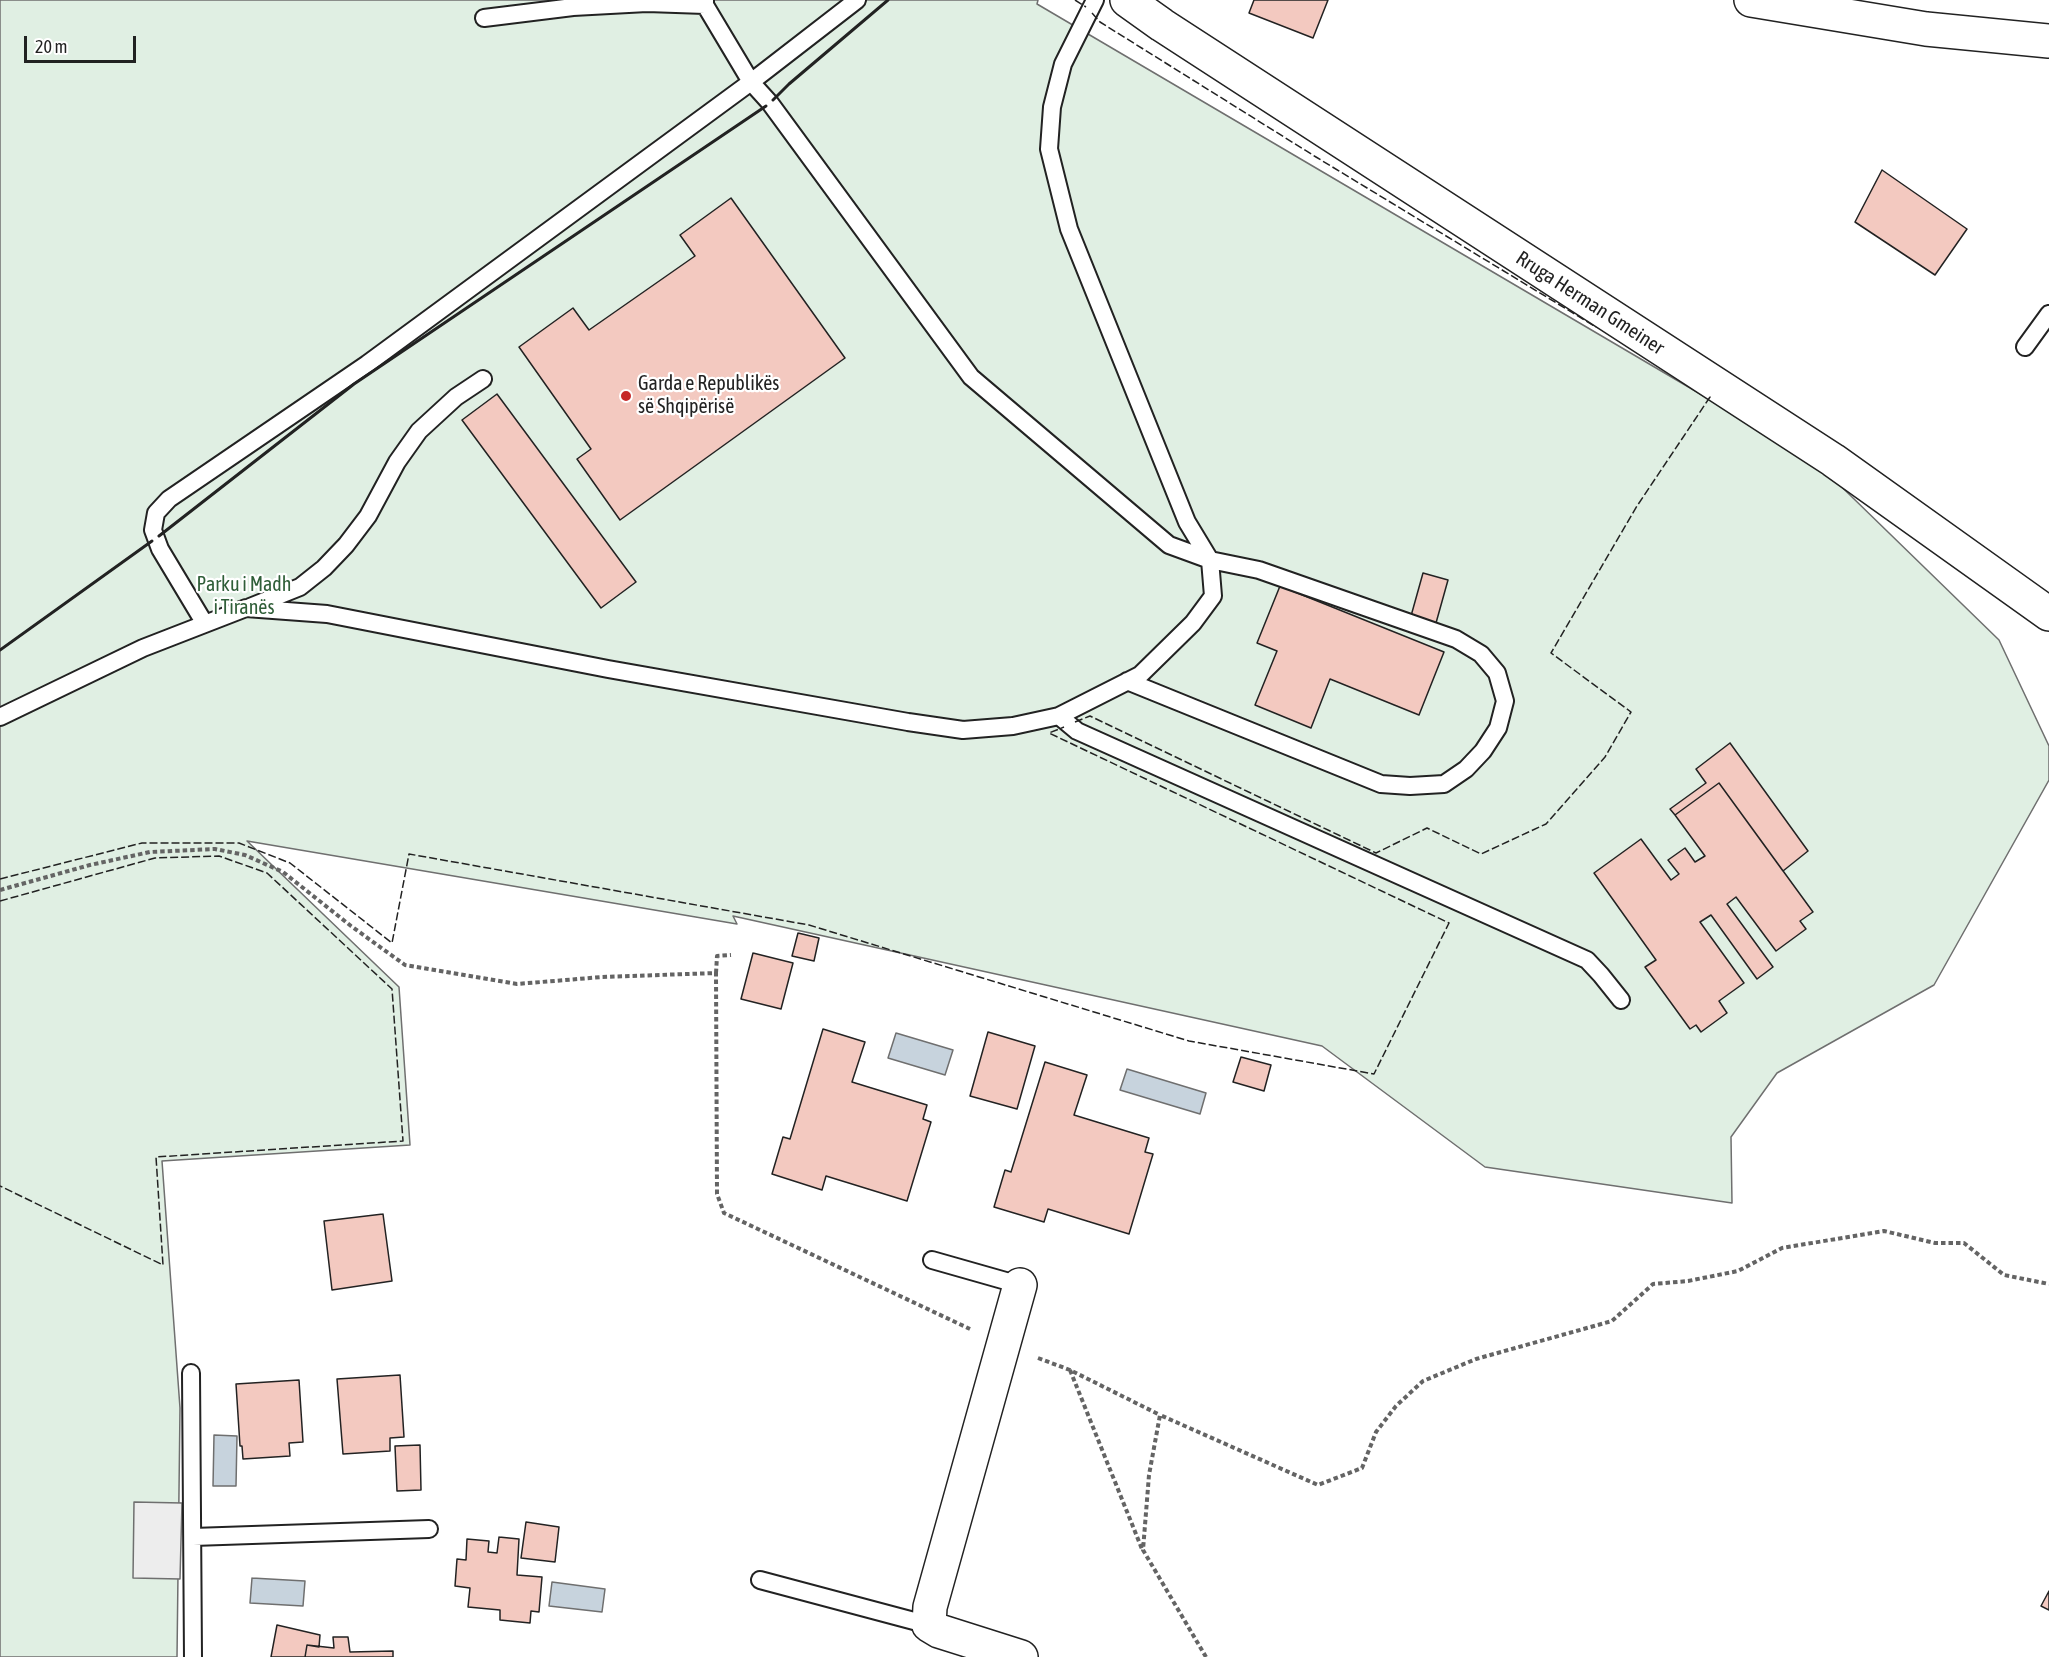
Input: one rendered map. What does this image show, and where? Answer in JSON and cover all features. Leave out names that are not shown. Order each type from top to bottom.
[{"type":"street","name":"Rruga Herman Gmeiner","points":[[1127,0],[1162,25],[1833,460],[2049,614]]},
{"type":"street","points":[[1751,0],[1926,29],[2049,41]]},
{"type":"street","points":[[1020,1285],[930,1607],[929,1625],[939,1631],[1021,1657]]},
{"type":"lane","points":[[206,624],[160,549],[153,530],[156,513],[169,499],[367,364],[751,82],[857,0]]},
{"type":"lane","points":[[246,608],[327,614],[608,669],[963,730],[1013,726],[1059,717],[1140,675],[1193,623],[1213,596],[1210,560],[1188,522],[1069,229],[1049,148],[1052,106],[1064,64],[1095,0]]},
{"type":"lane","points":[[484,18],[573,7],[705,3],[751,82],[770,103],[970,377],[1169,545],[1210,560],[1259,570],[1456,639],[1480,654],[1497,673],[1505,701],[1498,728],[1483,751],[1466,769],[1444,784],[1410,786],[1381,784],[1127,681]]},
{"type":"lane","points":[[2025,347],[2049,314]]},
{"type":"lane","points":[[0,717],[143,648],[300,586],[324,568],[346,545],[368,516],[397,462],[419,431],[456,397],[483,379]]},
{"type":"lane","points":[[1059,717],[1077,731],[1587,960],[1620,1000]]},
{"type":"lane","points":[[932,1260],[1020,1285]]},
{"type":"lane","points":[[191,1373],[193,1657]]},
{"type":"lane","points":[[193,1537],[429,1529]]},
{"type":"lane","points":[[760,1580],[929,1625]]},
{"type":"path","points":[[0,890],[90,865],[150,852],[215,849],[245,855],[283,872],[351,926],[405,964],[517,984],[602,976],[716,974]]},
{"type":"path","points":[[731,955],[717,956],[716,974],[717,1194],[724,1213],[1004,1344],[1070,1370],[1160,1415],[1318,1485],[1362,1468],[1376,1432],[1396,1406],[1423,1380],[1476,1359],[1612,1321],[1653,1284],[1688,1281],[1738,1270],[1782,1248],[1884,1232],[1935,1243],[1964,1243],[2004,1275],[2049,1284]]},
{"type":"path","points":[[1070,1370],[1143,1550],[1206,1657]]},
{"type":"path","points":[[1143,1550],[1149,1475],[1160,1415]]},
{"type":"green space","name":"Parku i Madh i Tiranës","points":[[0,0],[1038,0],[1037,4],[1816,462],[1999,640],[2049,746],[2049,780],[1934,985],[1777,1073],[1731,1137],[1732,1203],[1485,1167],[1322,1046],[733,916],[737,924],[247,841],[399,987],[410,1145],[162,1161],[180,1408],[177,1657],[0,1657]]},
{"type":"shaded area","points":[[896,1033],[953,1050],[945,1075],[888,1058]]},
{"type":"shaded area","points":[[1127,1069],[1206,1093],[1200,1114],[1120,1090]]},
{"type":"shaded area","points":[[214,1435],[237,1436],[236,1486],[213,1486]]},
{"type":"shaded area","points":[[134,1502],[182,1503],[180,1579],[133,1578]]},
{"type":"shaded area","points":[[252,1578],[305,1581],[303,1606],[250,1603]]},
{"type":"shaded area","points":[[552,1582],[605,1589],[602,1612],[549,1606]]},
{"type":"building","points":[[1254,0],[1328,0],[1313,38],[1249,13]]},
{"type":"building","points":[[1882,170],[1967,229],[1935,275],[1855,222]]},
{"type":"building","points":[[731,198],[845,358],[620,520],[577,459],[591,449],[519,347],[573,308],[589,330],[695,256],[680,235]]},
{"type":"building","points":[[497,394],[636,582],[601,608],[462,420]]},
{"type":"building","points":[[1423,573],[1448,580],[1436,623],[1411,616]]},
{"type":"building","points":[[1280,586],[1444,652],[1419,715],[1330,679],[1311,728],[1255,705],[1277,651],[1257,643]]},
{"type":"building","points":[[1730,743],[1808,851],[1783,871],[1719,783],[1675,815],[1670,809],[1706,783],[1696,769]]},
{"type":"building","points":[[1719,783],[1813,912],[1800,921],[1806,929],[1776,951],[1736,897],[1727,904],[1773,967],[1757,979],[1711,915],[1700,922],[1744,983],[1719,1001],[1727,1013],[1701,1032],[1696,1025],[1690,1029],[1645,967],[1656,960],[1594,873],[1641,839],[1671,880],[1679,874],[1668,860],[1685,848],[1695,862],[1705,856],[1675,815]]},
{"type":"building","points":[[798,933],[819,938],[814,961],[792,956]]},
{"type":"building","points":[[753,953],[793,963],[781,1009],[741,999]]},
{"type":"building","points":[[823,1029],[865,1042],[852,1082],[927,1105],[923,1119],[931,1122],[907,1201],[826,1176],[822,1190],[772,1174],[783,1137],[790,1139]]},
{"type":"building","points":[[988,1032],[1035,1046],[1017,1109],[970,1096]]},
{"type":"building","points":[[1241,1057],[1271,1065],[1264,1091],[1233,1082]]},
{"type":"building","points":[[1045,1062],[1087,1075],[1074,1115],[1149,1138],[1145,1152],[1153,1154],[1129,1234],[1048,1209],[1044,1222],[994,1207],[1005,1170],[1011,1172]]},
{"type":"building","points":[[383,1214],[392,1281],[332,1290],[324,1221]]},
{"type":"building","points":[[400,1375],[404,1437],[390,1438],[390,1451],[343,1454],[337,1379]]},
{"type":"building","points":[[299,1380],[303,1442],[289,1443],[290,1456],[243,1459],[236,1384]]},
{"type":"building","points":[[420,1445],[421,1490],[397,1491],[395,1446]]},
{"type":"building","points":[[526,1522],[559,1527],[555,1562],[521,1558]]},
{"type":"building","points":[[499,1537],[519,1539],[517,1575],[542,1577],[539,1612],[531,1611],[530,1623],[500,1620],[500,1610],[468,1607],[470,1588],[455,1586],[457,1559],[466,1560],[467,1539],[489,1541],[488,1552],[497,1553]]},
{"type":"building","points":[[2049,1591],[2049,1610],[2041,1606]]},
{"type":"building","points":[[277,1625],[320,1635],[319,1647],[307,1645],[305,1657],[271,1657]]},
{"type":"building","points":[[333,1637],[348,1637],[350,1652],[393,1651],[393,1657],[305,1657],[307,1645],[334,1648]]},
{"type":"fence","points":[[773,100],[888,0]]},
{"type":"fence","points":[[1075,0],[1086,7]]},
{"type":"fence","points":[[1092,13],[1100,22],[1316,157],[1596,327]]},
{"type":"fence","points":[[159,536],[354,384],[766,106]]},
{"type":"fence","points":[[1075,722],[1090,716],[1376,853],[1427,828],[1481,854],[1546,824],[1605,757],[1631,712],[1551,653],[1637,506],[1709,396]]},
{"type":"fence","points":[[0,650],[152,541]]},
{"type":"fence","points":[[0,879],[142,843],[239,843],[290,863],[392,943],[409,854],[809,925],[1189,1041],[1374,1074],[1449,923],[1049,733],[1064,727]]},
{"type":"fence","points":[[0,901],[155,858],[219,856],[267,873],[392,989],[403,1141],[156,1157],[163,1265],[0,1186]]},
{"type":"wall","points":[[773,100],[888,0]]},
{"type":"wall","points":[[159,536],[354,384],[766,106]]},
{"type":"wall","points":[[0,650],[152,541]]},
{"type":"place","name":"Garda e Republikës së Shqipërisë","points":[[626,396]]}]
